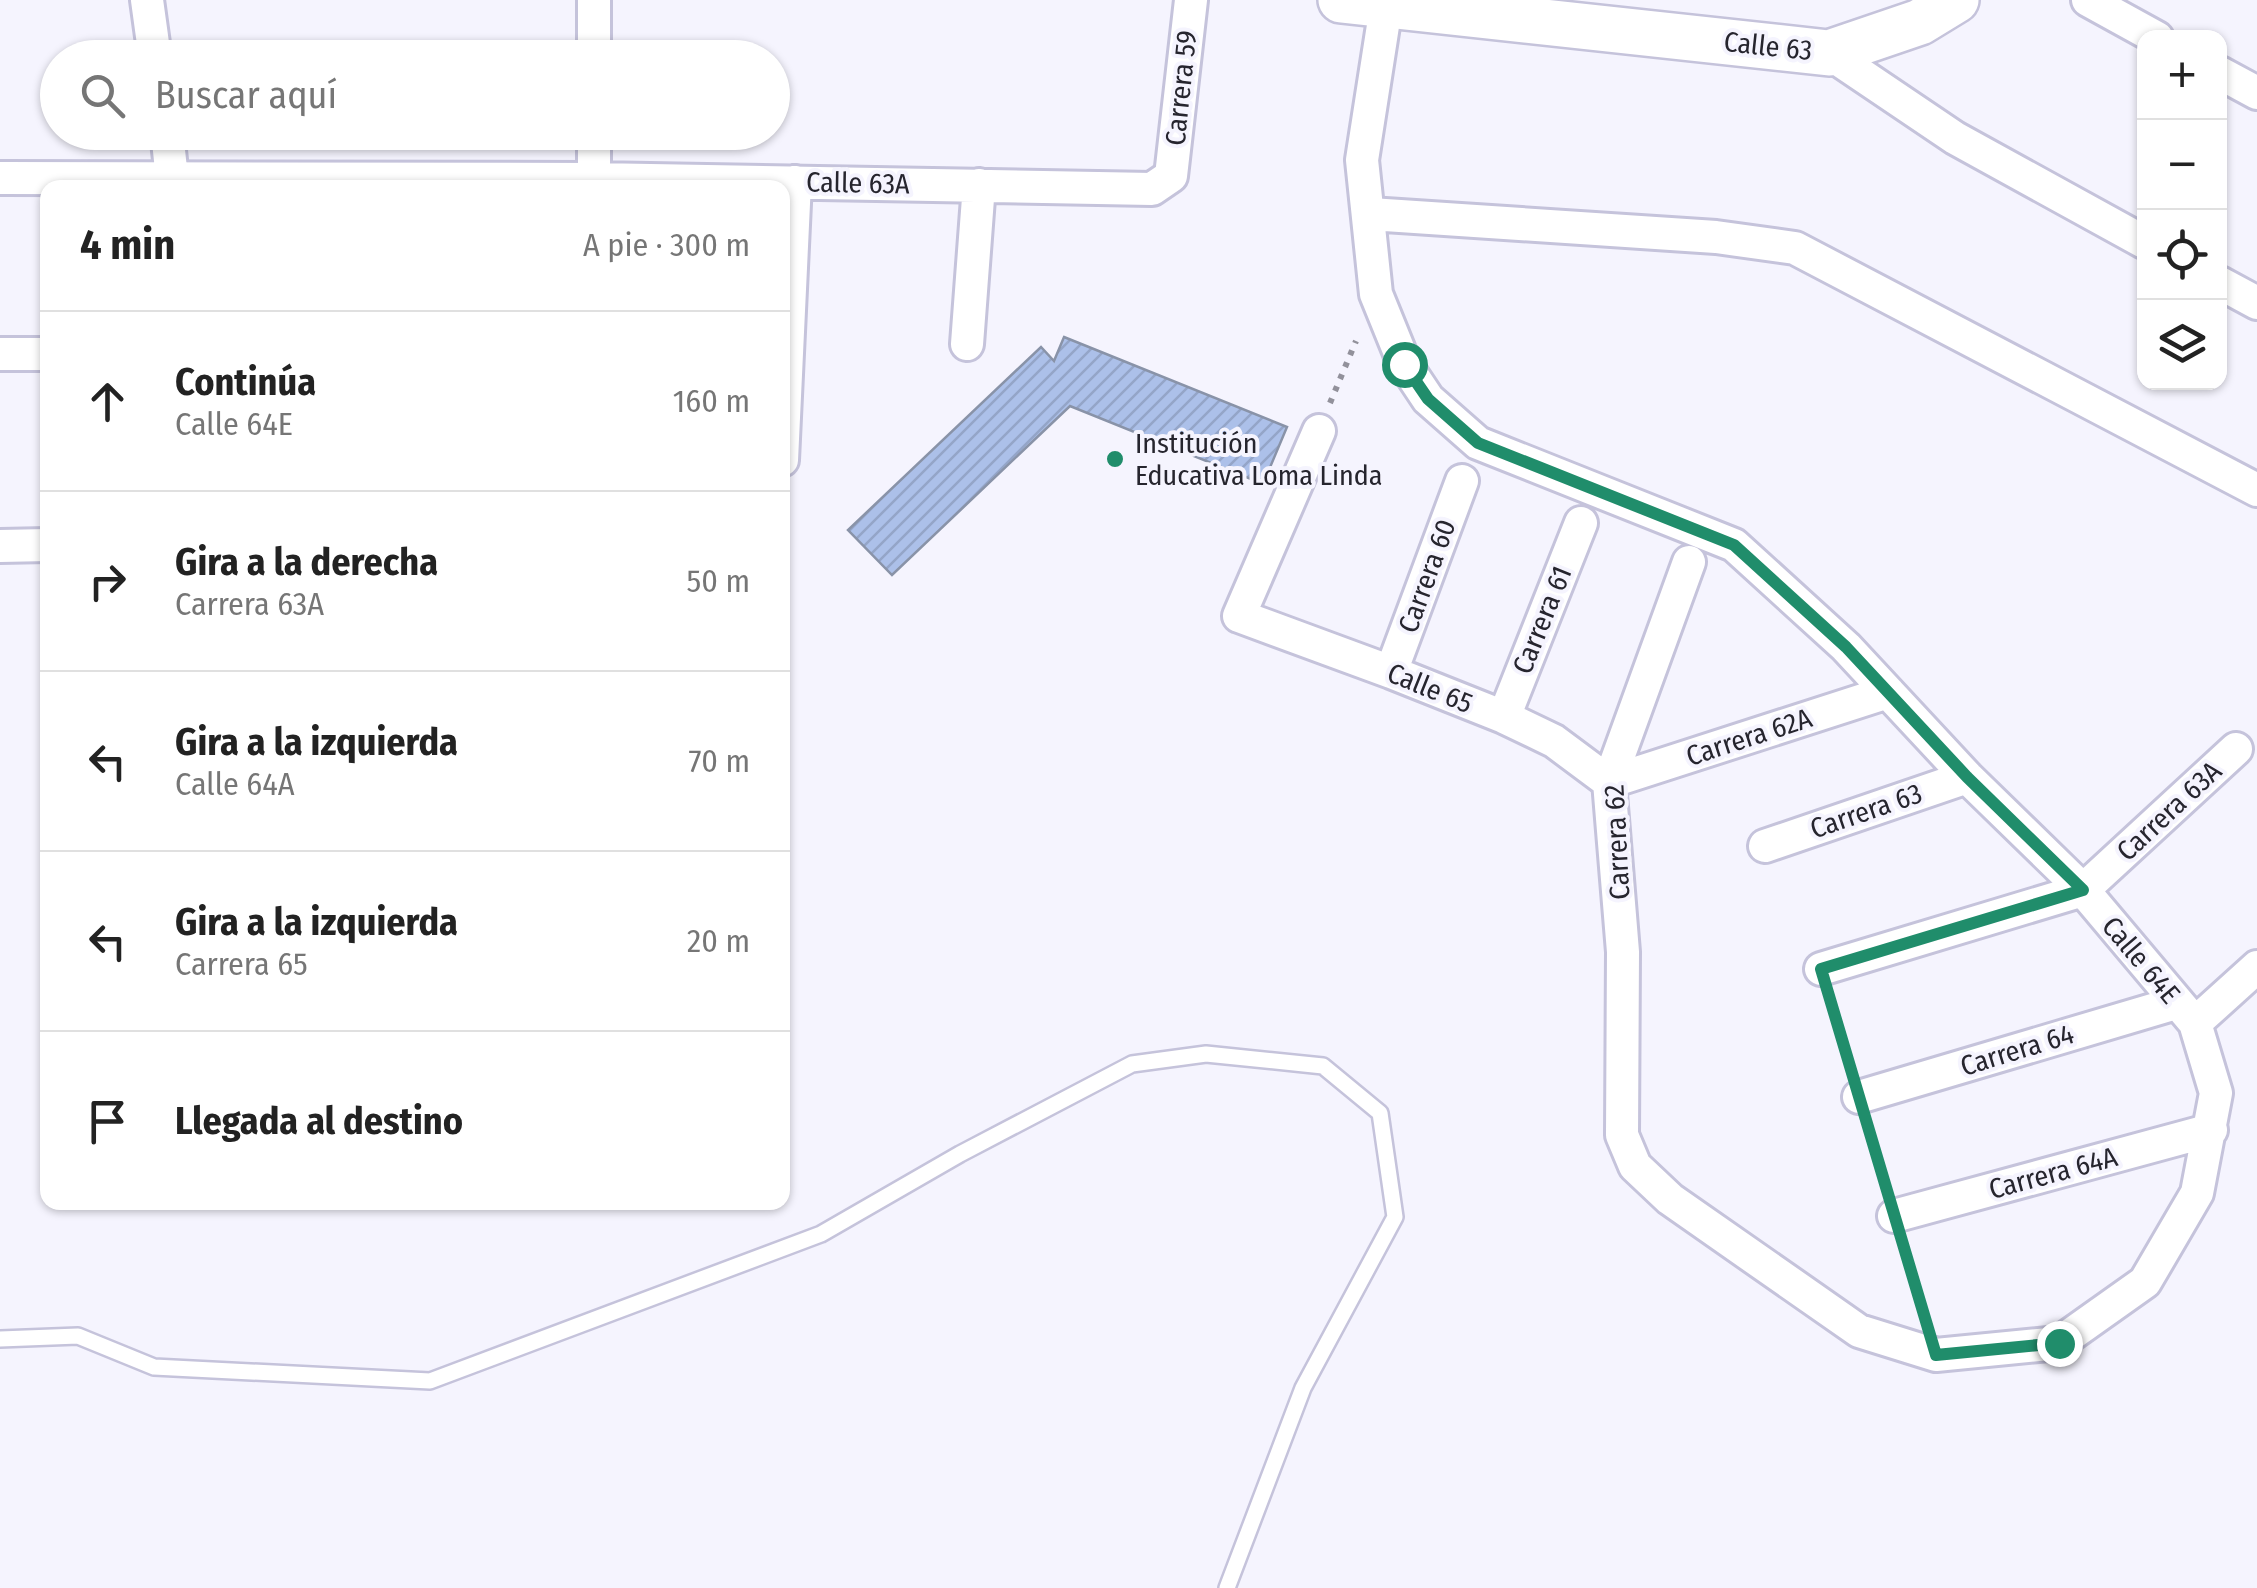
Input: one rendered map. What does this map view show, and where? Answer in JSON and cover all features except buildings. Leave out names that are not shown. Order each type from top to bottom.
[{"type":"street","points":[[147,0],[153,40]]},
{"type":"street","points":[[594,0],[594,40]]},
{"type":"street","name":"Carrera 59","points":[[1171,176],[1190,0]]},
{"type":"street","name":"Calle 63","points":[[1341,0],[1828,53],[1955,138],[2137,238]]},
{"type":"street","points":[[1828,53],[1920,22],[1956,0]]},
{"type":"street","points":[[2088,0],[2143,30]]},
{"type":"street","name":"Calle 64E","points":[[1387,2],[1362,160],[1376,294],[1404,364],[1428,399],[1478,443],[1734,545],[1846,647],[1967,777],[2083,890],[2185,1013]]},
{"type":"street","points":[[2227,76],[2257,93]]},
{"type":"street","points":[[168,150],[173,180]]},
{"type":"street","points":[[594,150],[594,180]]},
{"type":"street","name":"Calle 63A","points":[[790,182],[1152,189],[1171,176]]},
{"type":"street","name":"Calle 63A","points":[[0,178],[69,180]]},
{"type":"street","points":[[790,289],[795,182]]},
{"type":"street","points":[[967,344],[979,185]]},
{"type":"street","points":[[1370,214],[1716,237],[1795,248],[2257,490]]},
{"type":"street","points":[[2227,287],[2257,303]]},
{"type":"street","points":[[0,354],[40,354]]},
{"type":"street","name":"Calle 65","points":[[1319,431],[1239,616],[1504,718],[1554,741],[1609,782]]},
{"type":"street","name":"Carrera 60","points":[[1391,672],[1462,480]]},
{"type":"street","name":"Carrera 61","points":[[1504,718],[1581,524]]},
{"type":"street","points":[[0,546],[40,546]]},
{"type":"street","name":"Carrera 62","points":[[1688,562],[1609,782],[1624,952],[1622,1135],[1635,1166],[1670,1199],[1764,1266],[1859,1331],[1936,1355]]},
{"type":"street","name":"Carrera 62A","points":[[1609,782],[1888,692]]},
{"type":"street","name":"Carrera 63A","points":[[1821,969],[2083,890],[2236,749]]},
{"type":"street","name":"Carrera 63","points":[[1765,846],[1967,777]]},
{"type":"street","name":"Carrera 64","points":[[1859,1097],[2185,1013],[2257,967]]},
{"type":"street","points":[[1936,1355],[2059,1343],[2145,1282],[2197,1193],[2211,1130],[2216,1094],[2185,1013]]},
{"type":"street","name":"Carrera 64A","points":[[1894,1216],[2211,1130]]},
{"type":"lane","points":[[0,1339],[78,1336],[154,1368],[430,1381],[822,1234],[960,1154],[1132,1064],[1206,1054],[1323,1066],[1380,1113],[1395,1217],[1303,1388],[1227,1588]]},
{"type":"path","points":[[1319,431],[1376,294]]},
{"type":"path","points":[[1821,969],[1936,1355]]},
{"type":"place","name":"Institución Educativa Loma Linda","points":[[1115,459]]},
{"type":"route","points":[[1404,364],[1428,399],[1478,443],[1734,545],[1846,647],[1967,777],[2083,890],[1821,969],[1936,1355],[2059,1343]]}]
